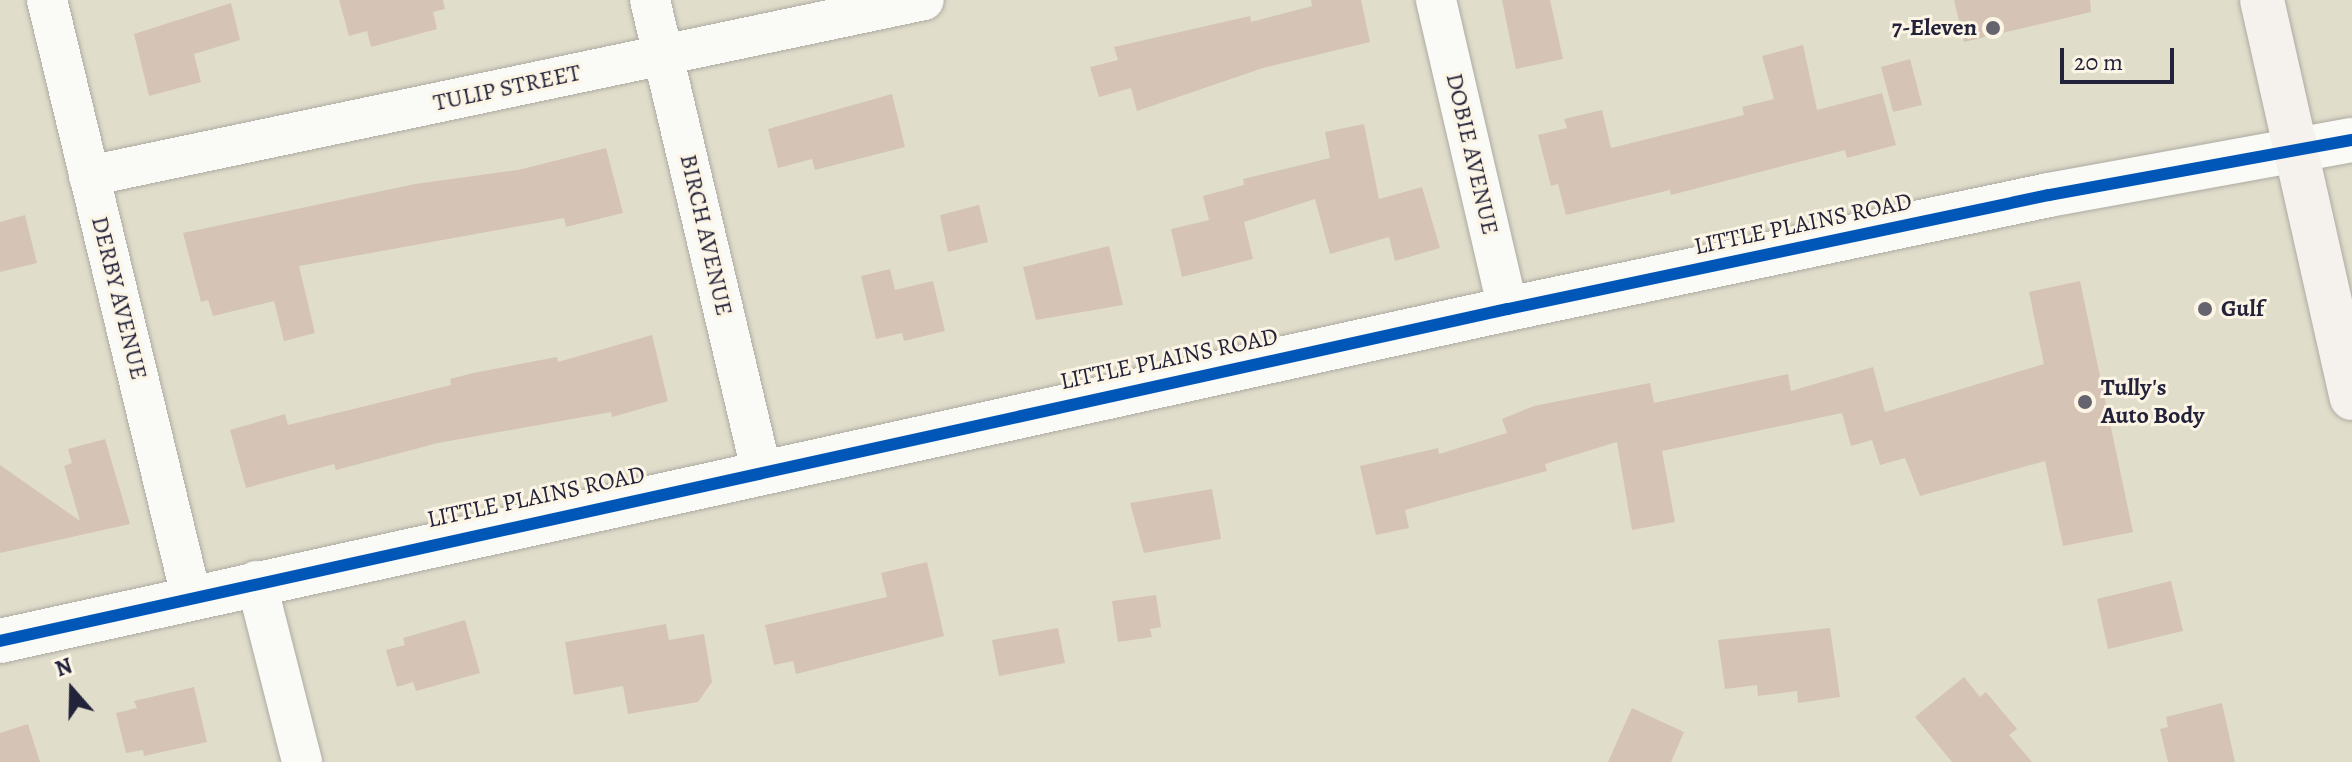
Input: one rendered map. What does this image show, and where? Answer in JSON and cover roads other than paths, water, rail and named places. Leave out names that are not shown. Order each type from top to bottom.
[{"type":"main road","points":[[2262,0],[2352,398]]},
{"type":"street","name":"DERBY AVENUE","points":[[47,0],[191,596]]},
{"type":"street","name":"BIRCH AVENUE","points":[[650,0],[761,470]]},
{"type":"street","name":"TULIP STREET","points":[[89,176],[924,0]]},
{"type":"street","name":"DOBIE AVENUE","points":[[1436,0],[1508,309]]},
{"type":"street","name":"LITTLE PLAINS ROAD","points":[[0,641],[256,581],[1508,309],[2049,195],[2352,140]]},
{"type":"street","points":[[256,581],[302,762]]},
{"type":"place","name":"7-Eleven","points":[[1993,28]]},
{"type":"place","name":"Gulf","points":[[2205,309]]},
{"type":"place","name":"Tully's Auto Body","points":[[2085,402]]}]
